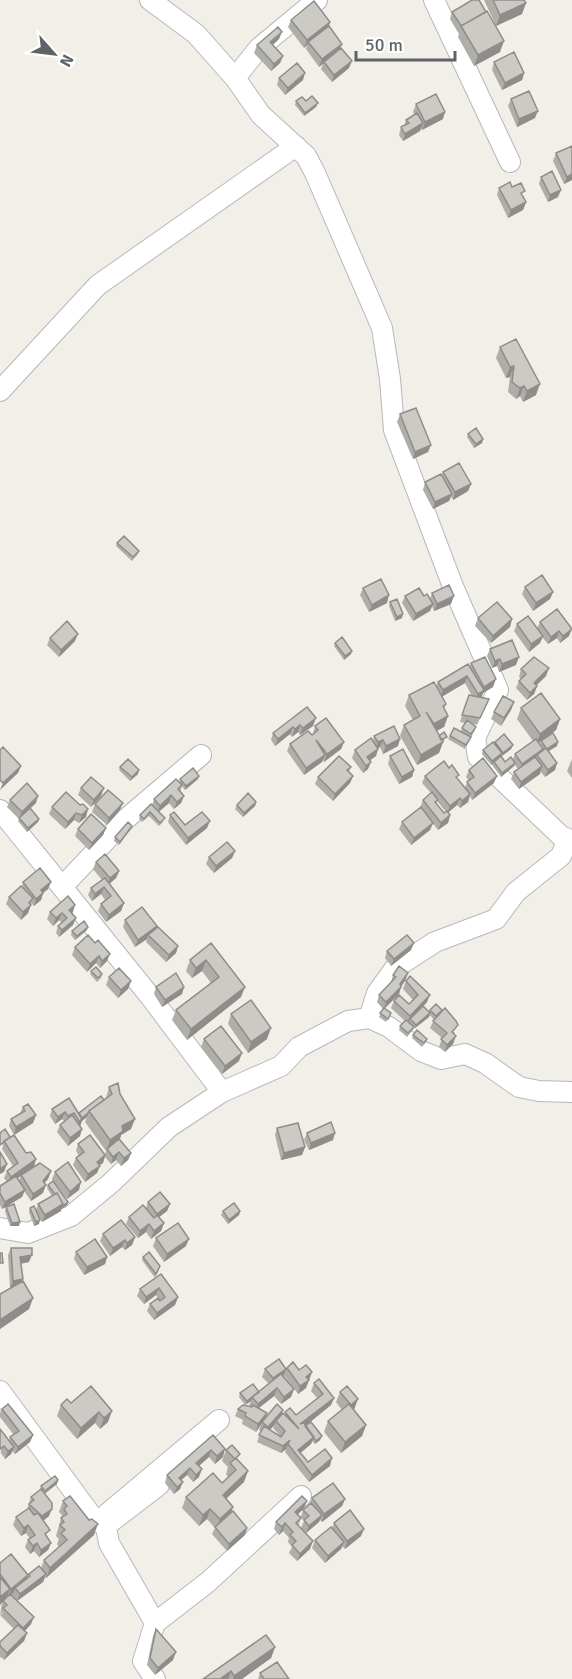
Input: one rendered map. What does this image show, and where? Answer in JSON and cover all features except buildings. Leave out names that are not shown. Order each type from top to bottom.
[{"type":"street","points":[[150,0],[196,34],[236,78],[261,115],[306,156],[315,173],[382,328],[390,379],[394,429],[452,584],[498,690],[475,738],[478,757],[554,830],[570,839],[561,856],[516,892],[496,919],[435,942],[395,968],[377,993],[369,1018]]},
{"type":"street","points":[[236,78],[259,48],[317,0]]},
{"type":"street","points":[[434,0],[510,162]]},
{"type":"street","points":[[0,391],[98,285],[296,146]]},
{"type":"street","points":[[63,886],[127,818],[201,755]]},
{"type":"street","points":[[0,810],[63,886],[222,1092]]},
{"type":"street","points":[[0,1228],[28,1233],[71,1216],[111,1184],[169,1127],[222,1092],[281,1066],[299,1047],[348,1022],[369,1018],[389,1027],[431,1056],[441,1059],[465,1054],[485,1063],[519,1087],[539,1091],[572,1092]]},
{"type":"street","points":[[0,1391],[96,1522],[112,1521],[159,1485]]},
{"type":"street","points":[[155,1623],[109,1543],[105,1522],[107,1514],[219,1419]]},
{"type":"street","points":[[154,1679],[143,1661],[155,1623],[208,1582],[301,1496]]}]
